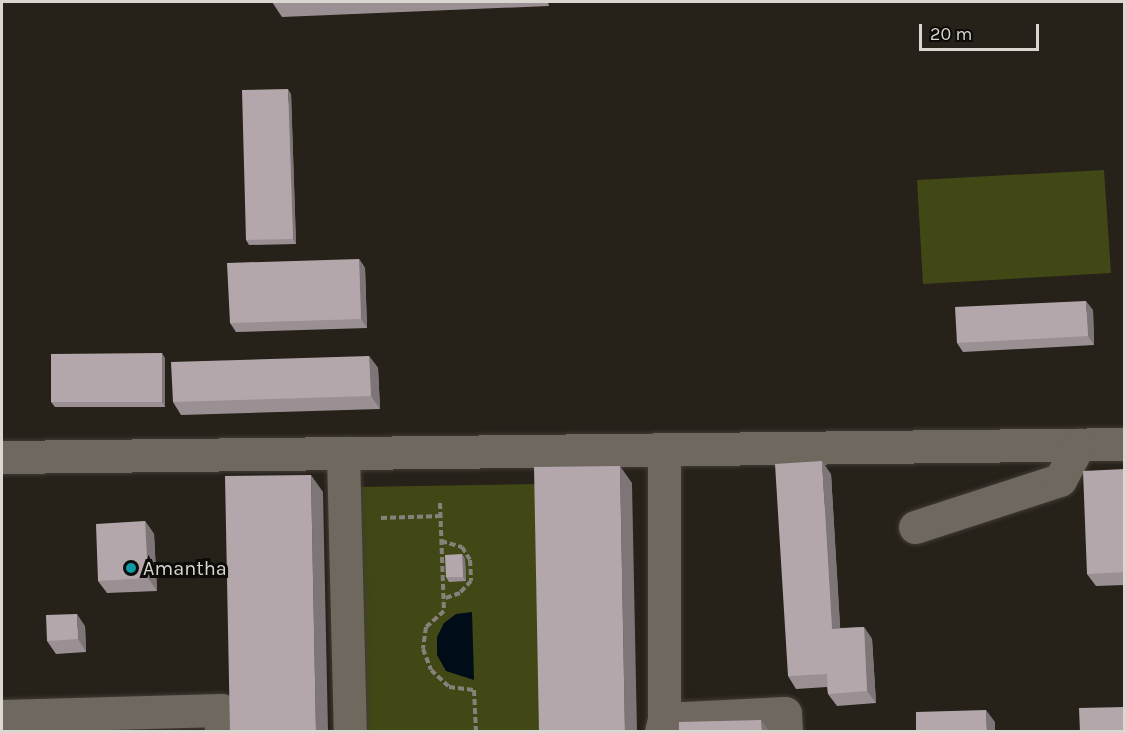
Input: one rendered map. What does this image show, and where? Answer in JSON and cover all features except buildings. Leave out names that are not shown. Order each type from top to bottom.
[{"type":"lane","points":[[2,457],[1125,444]]},
{"type":"lane","points":[[915,527],[1060,480],[1079,445]]},
{"type":"lane","points":[[664,449],[662,725],[785,712],[786,732]]},
{"type":"lane","points":[[343,453],[350,732]]},
{"type":"lane","points":[[2,716],[221,710],[221,732]]},
{"type":"path","points":[[440,503],[444,611],[426,627],[423,649],[431,670],[449,687],[474,690],[476,732]]},
{"type":"path","points":[[344,519],[441,516]]},
{"type":"path","points":[[441,541],[462,547],[470,560],[471,581],[460,592],[443,599]]},
{"type":"green space","points":[[1104,170],[1111,273],[923,284],[917,180]]},
{"type":"green space","points":[[539,484],[543,731],[361,731],[356,487]]},
{"type":"shaded area","points":[[472,612],[474,680],[446,671],[437,655],[437,637],[444,623],[456,614]]},
{"type":"place","name":"Amantha","points":[[131,568]]}]
